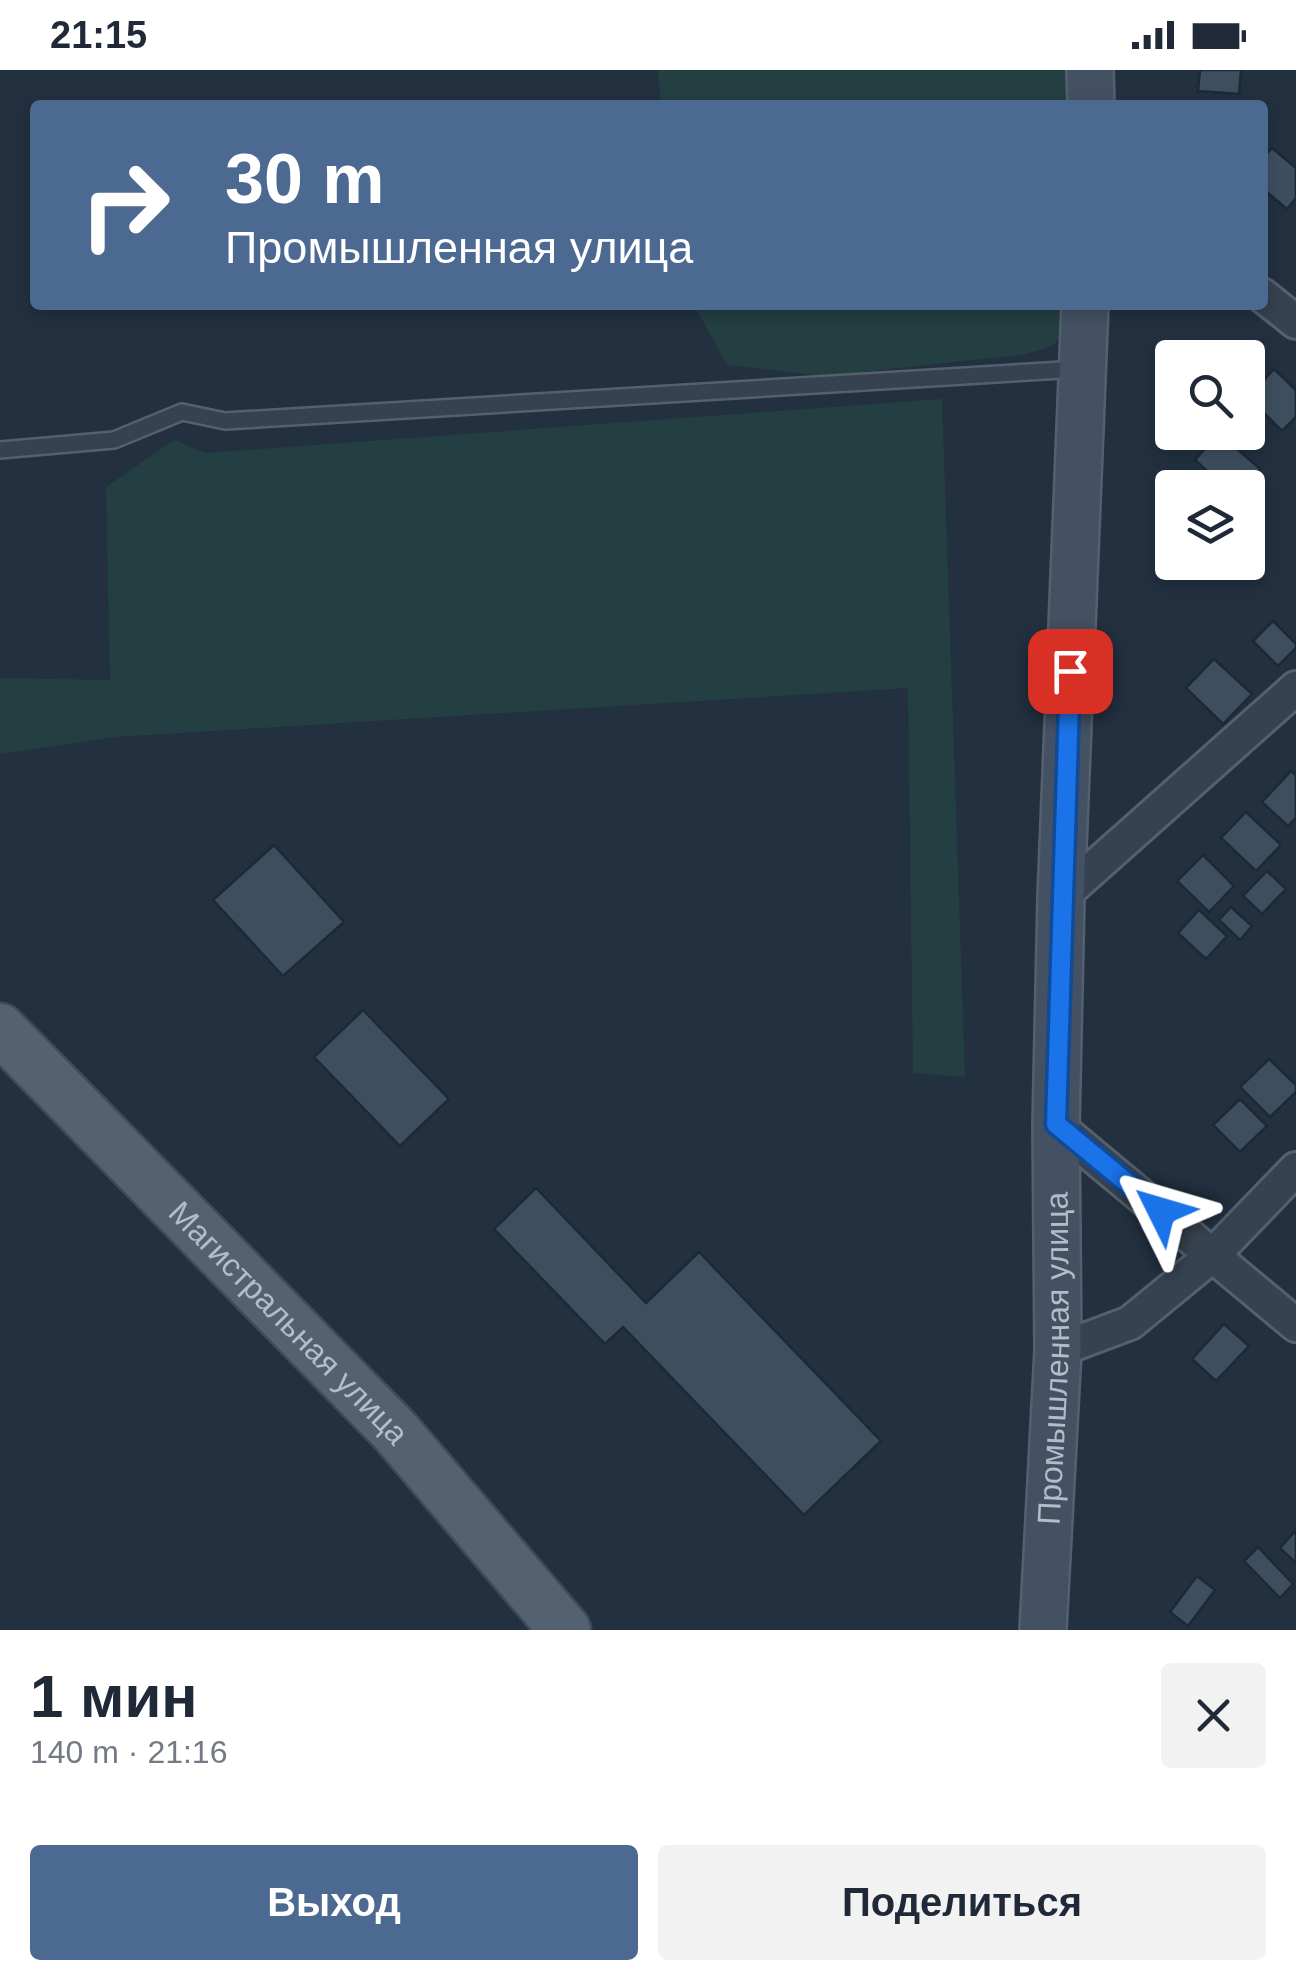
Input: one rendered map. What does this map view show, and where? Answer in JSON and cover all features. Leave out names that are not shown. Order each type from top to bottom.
[{"type":"main road","name":"Магистральная улица","points":[[0,1029],[394,1430],[565,1630]]},
{"type":"street","points":[[1090,70],[1090,100]]},
{"type":"street","points":[[1268,300],[1296,322]]},
{"type":"street","name":"Промышленная улица","points":[[1044,1630],[1058,1350],[1056,1124],[1061,897],[1086,310]]},
{"type":"street","points":[[1061,897],[1296,688]]},
{"type":"street","points":[[1056,1124],[1296,1325]]},
{"type":"street","points":[[1058,1350],[1130,1323],[1213,1254],[1296,1170]]},
{"type":"lane","points":[[0,450],[114,440],[182,412],[225,421],[1083,368]]},
{"type":"green space","points":[[658,70],[1073,70],[1073,100],[661,100]]},
{"type":"green space","points":[[697,310],[1065,310],[1057,341],[1021,355],[825,376],[727,365]]},
{"type":"green space","points":[[942,399],[965,1077],[913,1073],[908,688],[116,737],[0,754],[0,678],[110,680],[106,487],[174,440],[205,453]]},
{"type":"building","points":[[1200,70],[1241,70],[1239,94],[1198,91]]},
{"type":"building","points":[[1272,148],[1296,168],[1296,198],[1287,209],[1268,193],[1268,152]]},
{"type":"building","points":[[1274,369],[1296,390],[1296,417],[1282,431],[1265,414],[1265,379]]},
{"type":"building","points":[[1204,450],[1238,450],[1260,469],[1206,470],[1195,460]]},
{"type":"building","points":[[1273,621],[1296,644],[1278,666],[1253,641]]},
{"type":"building","points":[[1214,659],[1252,694],[1223,724],[1186,688]]},
{"type":"building","points":[[1291,771],[1296,775],[1296,818],[1288,826],[1262,802]]},
{"type":"building","points":[[1246,812],[1281,845],[1256,871],[1221,838]]},
{"type":"building","points":[[274,845],[344,922],[283,976],[213,900]]},
{"type":"building","points":[[1203,855],[1234,886],[1209,912],[1177,881]]},
{"type":"building","points":[[1267,871],[1286,889],[1262,914],[1243,896]]},
{"type":"building","points":[[1231,907],[1252,926],[1240,940],[1219,920]]},
{"type":"building","points":[[1199,910],[1227,936],[1206,959],[1178,933]]},
{"type":"building","points":[[363,1010],[449,1099],[400,1146],[314,1057]]},
{"type":"building","points":[[1269,1059],[1296,1085],[1296,1092],[1270,1117],[1240,1087]]},
{"type":"building","points":[[1240,1099],[1267,1126],[1240,1152],[1213,1125]]},
{"type":"building","points":[[536,1188],[646,1303],[699,1252],[881,1441],[804,1515],[623,1327],[605,1344],[494,1229]]},
{"type":"building","points":[[1224,1324],[1249,1346],[1216,1381],[1192,1359]]},
{"type":"building","points":[[1296,1530],[1296,1563],[1280,1548]]},
{"type":"building","points":[[1258,1547],[1293,1584],[1280,1598],[1244,1561]]},
{"type":"building","points":[[1197,1576],[1215,1590],[1188,1626],[1170,1612]]},
{"type":"route","points":[[1070,671],[1056,1124],[1161,1211]]}]
